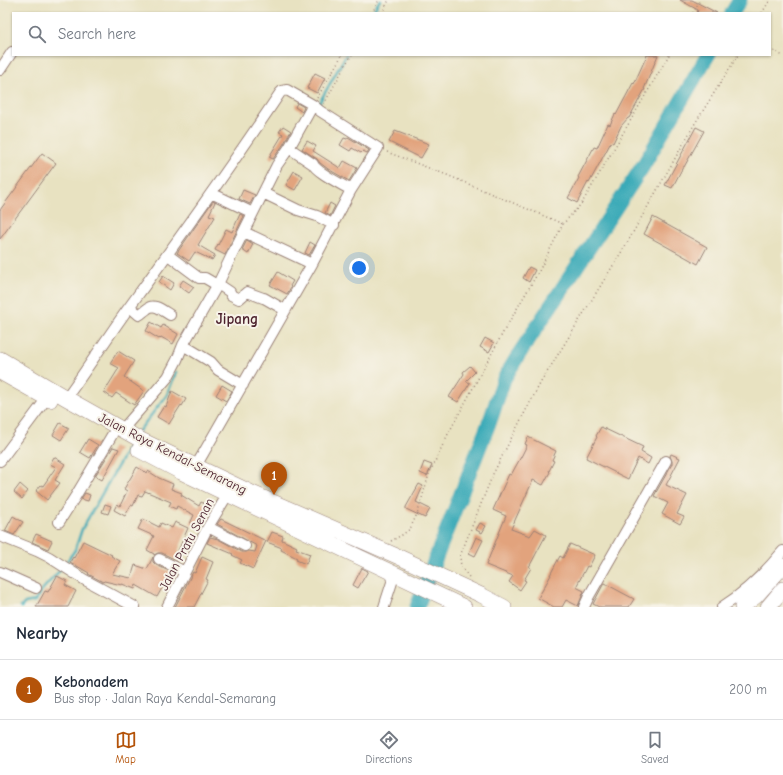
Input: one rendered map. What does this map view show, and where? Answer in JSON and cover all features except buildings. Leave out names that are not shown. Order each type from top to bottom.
[{"type":"highway","name":"Jalan Raya Kendal-Semarang","points":[[0,359],[66,398],[127,438],[196,466],[250,492],[392,554],[504,607]]},
{"type":"highway","name":"Jalan Raya Kendal-Semarang","points":[[0,372],[46,398],[127,438],[228,494],[396,574],[442,600],[464,607]]},
{"type":"highway","points":[[742,607],[753,602],[783,566]]},
{"type":"highway","points":[[770,606],[783,589]]},
{"type":"street","points":[[0,70],[12,52]]},
{"type":"street","points":[[66,398],[168,256],[282,91],[287,90],[378,148],[351,190],[334,225],[196,466]]},
{"type":"street","points":[[59,522],[75,497],[127,438],[168,377],[220,286],[247,233],[253,213],[265,194],[277,165],[292,150],[317,108]]},
{"type":"street","points":[[292,150],[313,164],[314,167],[324,174],[351,190]]},
{"type":"street","points":[[211,193],[253,213]]},
{"type":"street","points":[[265,194],[298,210],[317,216],[334,225]]},
{"type":"street","points":[[247,233],[312,264]]},
{"type":"street","points":[[168,256],[198,278],[205,278],[230,292],[239,299],[247,292],[264,298],[285,310]]},
{"type":"street","points":[[130,307],[140,315],[147,308],[156,306],[170,315]]},
{"type":"street","points":[[186,347],[211,362],[218,370],[243,385]]},
{"type":"street","points":[[0,461],[46,398]]},
{"type":"street","points":[[584,607],[666,461]]},
{"type":"street","name":"Jalan Pratu Senan","points":[[167,607],[208,527],[228,494]]},
{"type":"street","points":[[208,527],[245,546]]},
{"type":"street","points":[[0,536],[37,551],[85,580],[135,607]]},
{"type":"street","points":[[722,607],[752,584],[769,568],[783,551]]},
{"type":"street","points":[[158,559],[185,572]]},
{"type":"street","points":[[0,572],[36,588]]},
{"type":"street","points":[[384,607],[396,574]]},
{"type":"path","points":[[373,12],[379,0]]},
{"type":"path","points":[[383,12],[389,0]]},
{"type":"path","points":[[694,12],[700,0]]},
{"type":"path","points":[[763,12],[770,0]]},
{"type":"path","points":[[771,50],[783,56]]},
{"type":"path","points":[[317,108],[342,56]]},
{"type":"path","points":[[317,108],[351,56]]},
{"type":"path","points":[[374,546],[395,540],[410,529],[418,512],[429,474],[447,436],[505,329],[539,271],[563,224],[582,203],[668,56]]},
{"type":"path","points":[[471,579],[461,567],[460,556],[493,474],[541,382],[627,243],[694,125],[737,56]]},
{"type":"path","points":[[378,148],[447,175],[563,224]]},
{"type":"waterway","points":[[373,12],[380,0]]},
{"type":"waterway","points":[[733,12],[740,0]]},
{"type":"waterway","points":[[318,105],[345,56]]},
{"type":"waterway","points":[[417,607],[491,418],[504,379],[643,166],[707,56]]},
{"type":"waterway","points":[[138,432],[167,395],[176,372]]},
{"type":"waterway","points":[[65,564],[75,550],[82,529],[132,441]]},
{"type":"waterway","points":[[21,607],[25,603],[35,601],[42,590],[62,568]]},
{"type":"place","name":"Kebonadem","points":[[274,495]]},
{"type":"district","name":"Jipang","points":[[237,319]]}]
